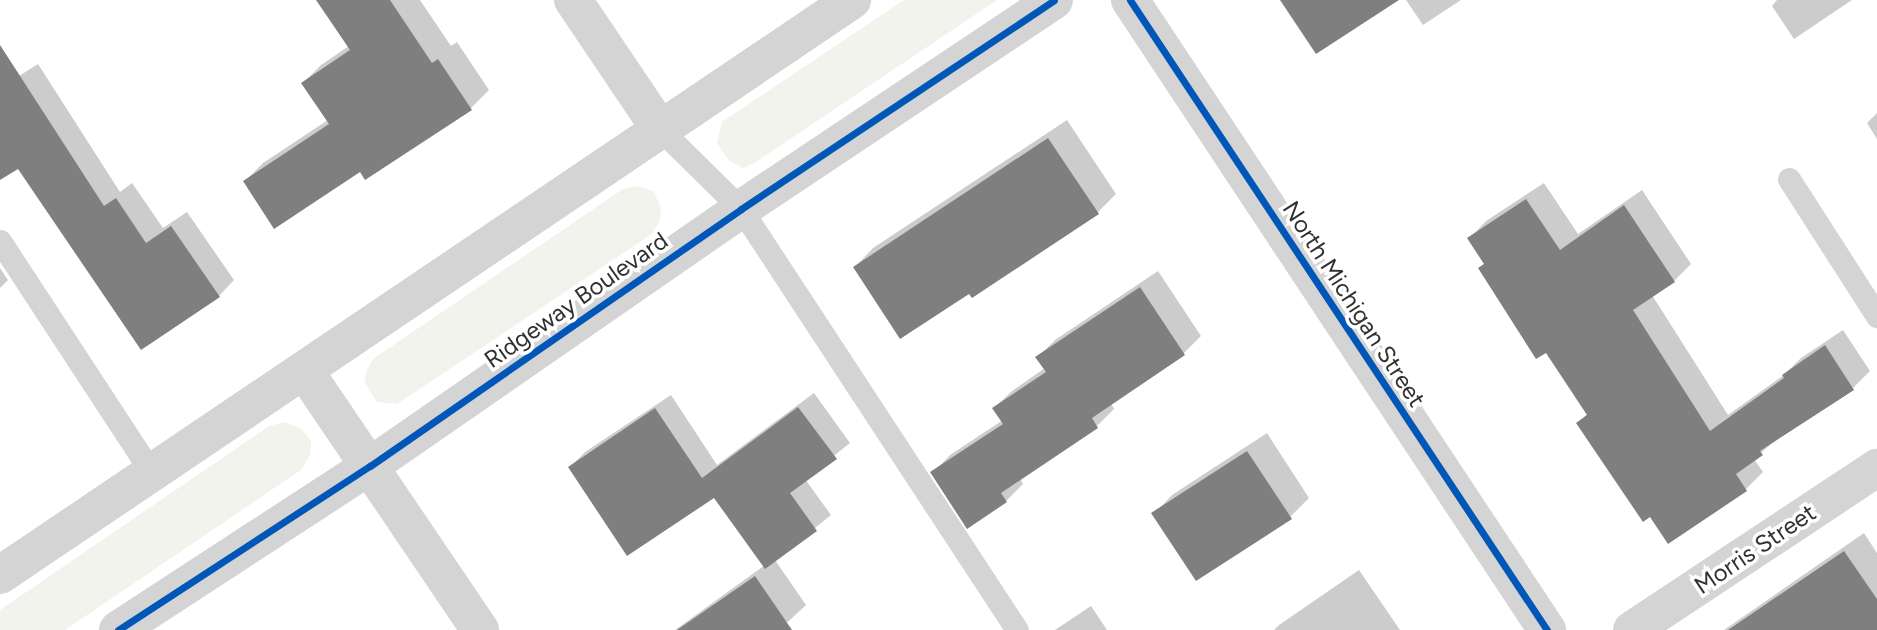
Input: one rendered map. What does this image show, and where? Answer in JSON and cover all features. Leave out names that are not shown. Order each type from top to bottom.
[{"type":"street","points":[[573,0],[660,129]]},
{"type":"street","points":[[0,576],[852,0]]},
{"type":"street","name":"Ridgeway Boulevard","points":[[118,630],[370,466],[741,209],[1054,0]]},
{"type":"street","name":"North Michigan Street","points":[[1130,0],[1547,630]]},
{"type":"street","points":[[304,370],[480,630]]},
{"type":"street","name":"Morris Street","points":[[1632,630],[1877,468]]},
{"type":"lane","points":[[660,129],[741,209],[1017,630]]},
{"type":"lane","points":[[1789,179],[1877,316]]},
{"type":"lane","points":[[0,242],[152,473]]},
{"type":"shaded area","points":[[904,0],[997,0],[756,162],[743,168],[729,161],[717,143],[722,122]]},
{"type":"shaded area","points":[[638,186],[653,191],[661,207],[660,220],[652,234],[397,404],[377,402],[365,383],[366,372],[373,359],[623,189]]},
{"type":"shaded area","points":[[285,422],[302,429],[311,441],[310,455],[301,470],[65,630],[0,630],[0,610],[269,426]]},
{"type":"building","points":[[316,0],[390,0],[432,63],[438,59],[472,110],[365,180],[360,172],[274,229],[243,181],[329,124],[301,83],[350,50]]},
{"type":"building","points":[[1280,0],[1399,0],[1316,54]]},
{"type":"building","points":[[0,45],[104,206],[116,198],[146,243],[171,226],[220,297],[141,350],[18,169],[0,180]]},
{"type":"building","points":[[1048,138],[1099,214],[972,298],[969,294],[900,339],[853,267]]},
{"type":"building","points":[[1526,199],[1560,250],[1624,205],[1675,282],[1633,310],[1710,431],[1825,345],[1854,390],[1760,451],[1763,455],[1736,474],[1747,491],[1668,544],[1650,517],[1643,522],[1576,423],[1587,415],[1546,353],[1536,359],[1478,268],[1484,264],[1467,238]]},
{"type":"building","points":[[1140,287],[1185,355],[1092,418],[1098,428],[1001,493],[1007,502],[967,529],[930,472],[1003,424],[992,408],[1046,372],[1035,357]]},
{"type":"building","points":[[798,407],[837,459],[790,493],[817,531],[765,569],[714,498],[627,556],[568,467],[655,408],[702,478]]},
{"type":"building","points":[[1247,451],[1292,519],[1196,581],[1151,513]]},
{"type":"building","points":[[1844,551],[1877,599],[1877,630],[1728,630]]},
{"type":"building","points":[[755,576],[792,630],[677,630]]},
{"type":"cycle path","points":[[118,630],[370,466],[741,209],[1054,0]]},
{"type":"cycle path","points":[[1130,0],[1547,630]]}]
